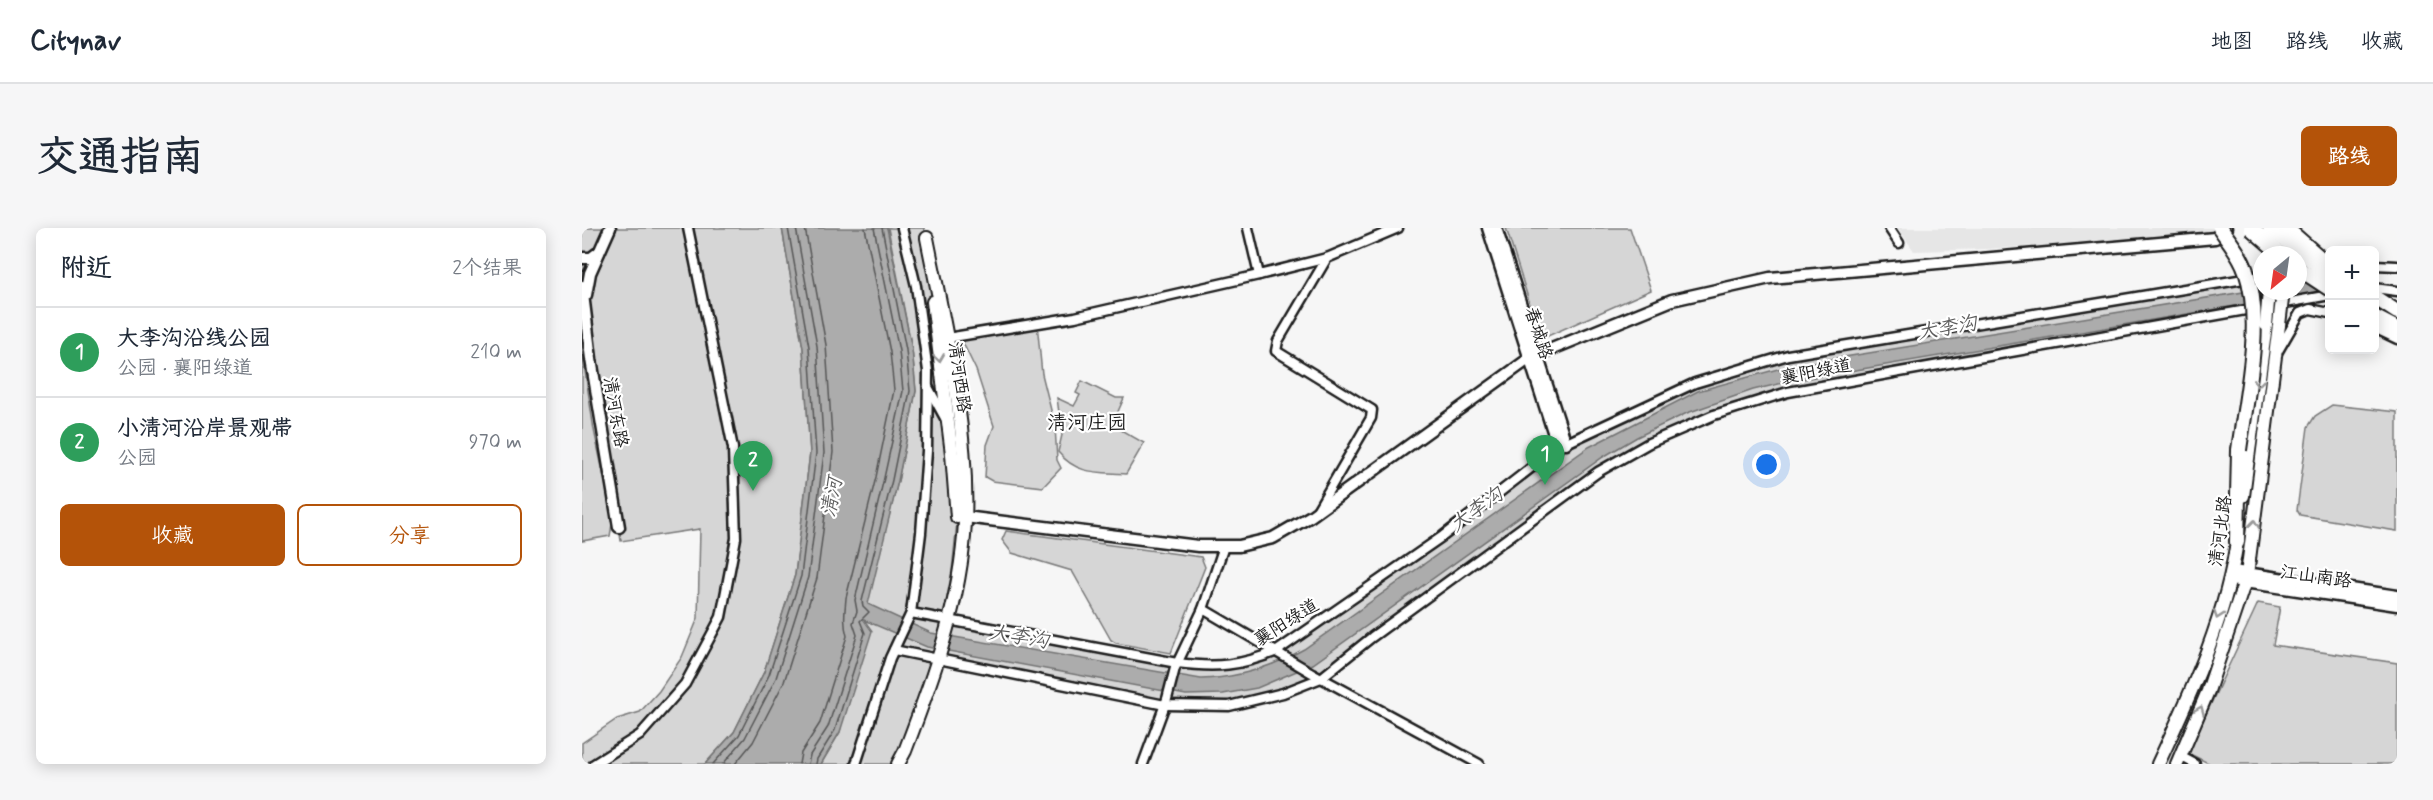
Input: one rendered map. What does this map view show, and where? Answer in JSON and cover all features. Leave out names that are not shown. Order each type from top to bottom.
[{"type":"highway","points":[[2220,228],[2243,264],[2253,298],[2254,327],[2239,450],[2237,542]]},
{"type":"highway","points":[[2251,228],[2272,246]]},
{"type":"highway","points":[[2272,228],[2325,271]]},
{"type":"highway","points":[[2287,228],[2325,262]]},
{"type":"highway","points":[[2307,275],[2325,286]]},
{"type":"highway","points":[[2376,300],[2397,313]]},
{"type":"highway","points":[[2379,320],[2397,329]]},
{"type":"main road","points":[[2272,228],[2273,246]]},
{"type":"main road","points":[[2287,228],[2288,246]]},
{"type":"main road","points":[[898,764],[905,751],[937,656],[945,622],[960,518],[963,455],[947,338],[926,233]]},
{"type":"main road","name":"清河西路","points":[[926,233],[937,342],[960,518]]},
{"type":"main road","name":"清河北路","points":[[2158,764],[2193,688],[2232,576],[2268,300]]},
{"type":"main road","name":"清河北路","points":[[2178,760],[2208,691],[2246,578],[2282,300]]},
{"type":"main road","points":[[889,764],[937,656]]},
{"type":"street","name":"清河东路","points":[[610,228],[590,273],[585,302],[585,323],[619,527]]},
{"type":"street","points":[[594,764],[640,735],[685,684],[721,617],[736,538],[733,448],[688,228]]},
{"type":"street","points":[[856,764],[894,648],[909,616],[921,533],[928,371],[916,286],[902,228]]},
{"type":"street","points":[[1248,228],[1259,275]]},
{"type":"street","points":[[947,338],[1075,317],[1259,275],[1327,258],[1398,228]]},
{"type":"street","name":"春城路","points":[[1488,228],[1534,357]]},
{"type":"street","name":"春城路","points":[[1496,228],[1562,446]]},
{"type":"street","points":[[1889,228],[1899,243]]},
{"type":"street","points":[[960,518],[1198,546],[1239,546],[1272,538],[1316,513],[1534,357],[1672,300],[1770,278],[2215,238],[2226,228]]},
{"type":"street","points":[[582,258],[591,258],[599,252]]},
{"type":"street","points":[[1316,513],[1371,418],[1372,410],[1276,351],[1278,341],[1327,258]]},
{"type":"street","points":[[2379,265],[2397,266]]},
{"type":"street","points":[[2307,269],[2325,267]]},
{"type":"street","name":"襄阳绿道","points":[[909,616],[1176,666],[1214,667],[1253,661],[1277,651],[1443,536],[1562,446],[1695,383],[1788,355],[2253,278]]},
{"type":"street","name":"清河东路","points":[[582,286],[585,302]]},
{"type":"street","points":[[2379,289],[2397,291]]},
{"type":"street","name":"襄阳绿道","points":[[894,648],[1165,705],[1229,706],[1282,693],[1321,678],[1372,637],[1598,472],[1649,443],[1714,415],[1788,392],[2325,296]]},
{"type":"street","points":[[2275,356],[2300,313],[2310,309],[2325,312]]},
{"type":"street","points":[[2379,330],[2397,339]]},
{"type":"street","points":[[928,387],[948,424]]},
{"type":"street","points":[[1143,764],[1165,705],[1176,666],[1203,609],[1224,546]]},
{"type":"street","name":"江山南路","points":[[2232,576],[2397,596]]},
{"type":"street","name":"江山南路","points":[[2246,578],[2397,605]]},
{"type":"street","points":[[1203,609],[1321,678],[1479,764]]},
{"type":"street","points":[[2178,760],[2195,764]]},
{"type":"shaded area","points":[[582,228],[782,228],[803,348],[810,453],[795,575],[764,672],[734,732],[705,764],[582,764],[582,743],[617,719],[640,712],[659,691],[682,657],[698,618],[700,529],[621,541],[582,286]]},
{"type":"shaded area","points":[[888,228],[924,228],[927,238],[957,522],[952,571],[943,618],[1214,667],[1277,651],[1443,536],[1558,447],[1695,383],[1788,355],[2253,280],[2253,300],[2301,300],[1788,392],[1714,415],[1598,472],[1321,678],[1229,706],[1165,705],[936,662],[894,764],[821,764],[840,732],[863,619],[898,481],[916,391],[912,349]]},
{"type":"shaded area","points":[[1506,228],[1630,228],[1651,290],[1541,339]]},
{"type":"shaded area","points":[[1898,228],[2218,228],[2213,235],[1990,249],[1914,251]]},
{"type":"shaded area","points":[[2307,279],[2325,292],[2325,296],[2307,299]]},
{"type":"shaded area","points":[[1037,323],[1042,374],[1055,426],[1057,460],[1061,468],[1043,487],[992,481],[985,477],[987,445],[994,426],[976,370],[963,343],[966,334]]},
{"type":"shaded area","points":[[582,352],[594,430],[613,519],[610,536],[582,541]]},
{"type":"shaded area","points":[[1082,381],[1116,398],[1124,398],[1112,425],[1144,443],[1126,474],[1080,469],[1058,452],[1062,435],[1057,398],[1074,406],[1080,395],[1076,393]]},
{"type":"shaded area","points":[[2332,405],[2397,412],[2397,531],[2300,515],[2297,510],[2308,427],[2315,416]]},
{"type":"shaded area","points":[[1006,531],[1201,557],[1205,567],[1171,653],[1116,643],[1111,640],[1072,571],[1012,553],[1002,540]]},
{"type":"shaded area","points":[[2258,603],[2280,607],[2273,645],[2397,663],[2397,764],[2210,764],[2188,753]]},
{"type":"water","name":"清河","points":[[782,228],[887,228],[912,349],[916,391],[898,481],[868,604],[931,633],[1201,679],[1254,670],[1304,649],[1589,447],[1698,391],[1789,366],[2253,290],[2253,300],[2270,300],[1791,381],[1753,390],[1687,413],[1637,437],[1603,457],[1313,664],[1257,688],[1223,694],[1186,695],[927,647],[864,620],[872,631],[840,732],[821,764],[705,764],[734,732],[764,672],[795,575],[810,453],[803,348]]},
{"type":"water","points":[[2325,279],[2325,291],[2307,294],[2307,282]]},
{"type":"place","name":"大李沟沿线公园","points":[[1545,485]]},
{"type":"place","name":"小清河沿岸景观带","points":[[753,491]]},
{"type":"district","name":"清河庄园","points":[[1087,422]]},
{"type":"water label","name":"大李沟","points":[[1947,327]]},
{"type":"water label","name":"大李沟","points":[[1476,509]]},
{"type":"water label","name":"大李沟","points":[[1019,636]]}]
